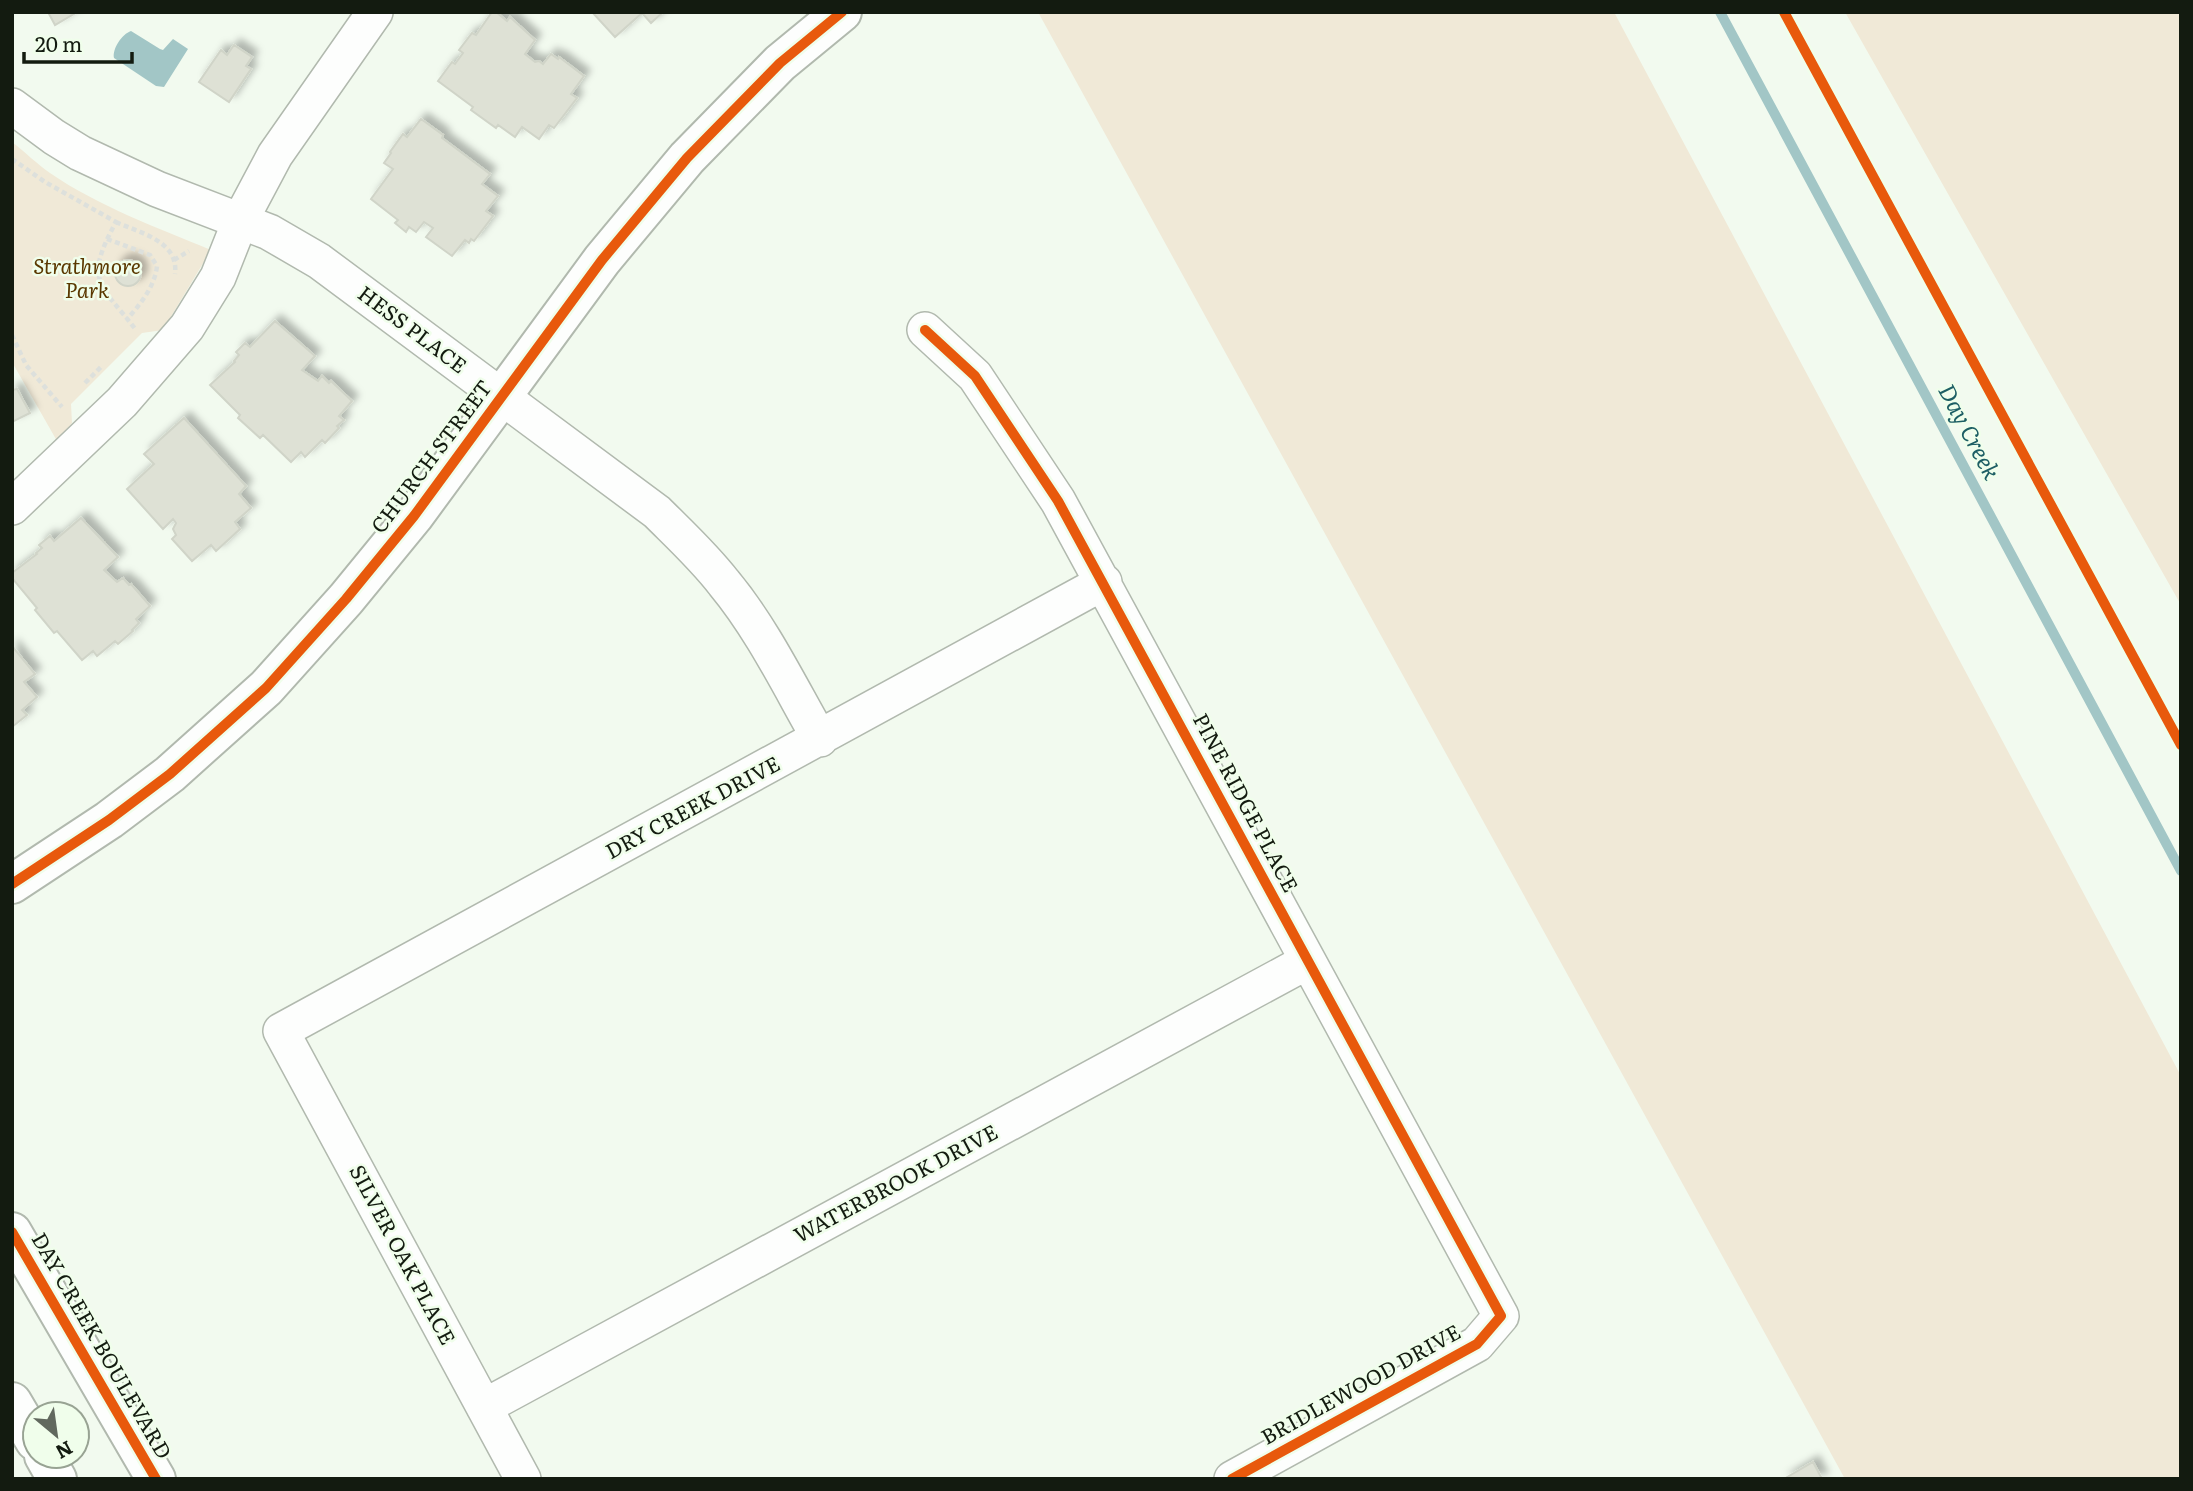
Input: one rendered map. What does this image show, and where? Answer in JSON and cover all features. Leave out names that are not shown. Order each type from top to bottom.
[{"type":"main road","name":"CHURCH STREET","points":[[12,884],[109,820],[170,774],[266,688],[377,562],[602,260],[687,158],[780,63],[842,12]]},
{"type":"main road","name":"DAY CREEK BOULEVARD","points":[[12,1232],[156,1479]]},
{"type":"main road","points":[[12,1402],[21,1417]]},
{"type":"street","points":[[12,507],[122,402],[187,327],[218,277],[241,219],[275,155],[375,12]]},
{"type":"street","name":"HESS PLACE","points":[[12,106],[80,153],[157,189],[241,219],[279,237],[319,261],[657,512],[725,583],[748,615],[820,739]]},
{"type":"street","name":"PINE RIDGE PLACE","points":[[925,330],[975,376],[1058,500],[1502,1316]]},
{"type":"street","name":"DRY CREEK DRIVE","points":[[281,1031],[1104,582]]},
{"type":"street","name":"WATERBROOK DRIVE","points":[[484,1407],[1308,961]]},
{"type":"street","name":"SILVER OAK PLACE","points":[[281,1031],[523,1479]]},
{"type":"street","name":"BRIDLEWOOD DRIVE","points":[[1232,1479],[1477,1344],[1502,1316]]},
{"type":"path","points":[[12,159],[45,182],[116,222],[164,244],[174,260],[176,271],[173,283]]},
{"type":"path","points":[[116,222],[97,265],[98,276],[113,304],[136,330]]},
{"type":"path","points":[[107,239],[150,255],[157,266],[141,304],[127,319]]},
{"type":"path","points":[[127,340],[143,327]]},
{"type":"path","points":[[12,335],[26,365],[61,408],[70,399]]},
{"type":"path","points":[[80,389],[108,360]]},
{"type":"green space","points":[[1038,12],[1614,12],[2181,1076],[2181,1479],[1845,1479]]},
{"type":"green space","points":[[1845,12],[2181,12],[2181,605]]},
{"type":"green space","name":"Strathmore Park","points":[[12,142],[50,173],[88,196],[211,250],[163,330],[142,333],[71,404],[72,423],[57,441],[12,362]]},
{"type":"water","points":[[131,31],[163,50],[173,39],[188,49],[164,87],[156,86],[114,58],[118,42]]},
{"type":"building","points":[[48,12],[77,12],[55,25]]},
{"type":"building","points":[[492,12],[507,21],[510,17],[535,40],[525,54],[535,62],[543,64],[551,54],[584,76],[571,94],[577,98],[554,128],[549,125],[539,139],[522,127],[515,137],[498,125],[496,128],[438,81],[452,62],[455,64],[463,53],[459,50],[472,33],[476,35]]},
{"type":"building","points":[[592,12],[663,12],[651,23],[642,13],[615,37]]},
{"type":"building","points":[[234,45],[252,57],[246,66],[251,69],[229,102],[199,82],[221,50],[227,55]]},
{"type":"building","points":[[421,119],[490,174],[482,184],[498,196],[486,211],[493,216],[474,241],[471,239],[469,243],[465,240],[452,256],[426,237],[433,228],[424,222],[416,232],[409,227],[406,232],[395,223],[398,220],[371,199],[393,169],[384,163],[390,152],[403,134],[407,137]]},
{"type":"building","points":[[128,260],[137,264],[141,273],[137,282],[128,286],[119,282],[115,273],[119,264]]},
{"type":"building","points":[[275,321],[315,356],[302,370],[318,381],[322,376],[329,383],[331,381],[352,401],[339,416],[344,420],[337,426],[339,428],[325,443],[322,440],[305,457],[301,452],[291,462],[263,435],[260,438],[238,418],[240,415],[210,385],[235,362],[239,355],[236,352],[245,343],[250,347]]},
{"type":"building","points":[[17,389],[30,413],[12,422],[12,390]]},
{"type":"building","points":[[184,418],[246,486],[239,494],[251,508],[235,522],[240,529],[216,551],[211,545],[192,561],[172,539],[176,535],[173,529],[176,523],[173,519],[163,529],[127,489],[154,464],[144,454]]},
{"type":"building","points":[[81,518],[118,557],[104,570],[117,582],[123,578],[131,584],[150,606],[136,619],[139,623],[133,631],[118,644],[115,641],[97,656],[93,651],[82,660],[57,631],[54,633],[12,578],[12,573],[42,548],[39,545],[50,536],[54,541]]},
{"type":"building","points":[[12,646],[35,674],[24,682],[37,697],[22,710],[27,715],[12,727]]},
{"type":"building","points":[[1813,1462],[1822,1479],[1784,1479]]},
{"type":"waterway","name":"Day Creek","points":[[1720,12],[2181,871]]},
{"type":"cycle path","points":[[12,884],[109,820],[170,774],[266,688],[346,599],[414,516],[602,260],[687,158],[780,63],[842,12]]},
{"type":"cycle path","points":[[1784,12],[2181,745]]},
{"type":"cycle path","points":[[925,330],[975,376],[1058,501],[1501,1316],[1477,1344],[1232,1479]]},
{"type":"cycle path","points":[[12,1232],[156,1479]]}]
